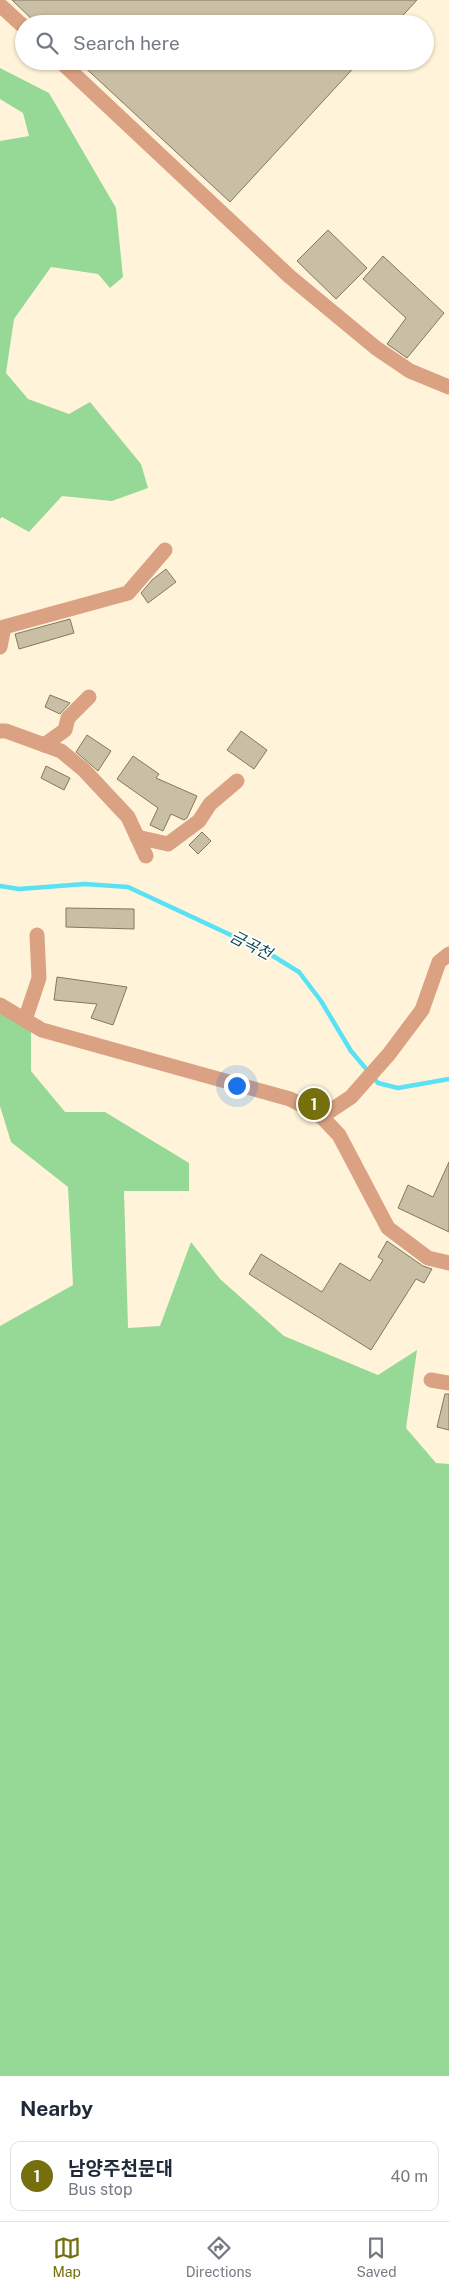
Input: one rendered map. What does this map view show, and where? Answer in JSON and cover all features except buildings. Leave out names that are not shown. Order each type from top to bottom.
[{"type":"street","points":[[0,5],[15,19]]},
{"type":"street","points":[[70,70],[289,276],[376,348],[410,371],[449,387]]},
{"type":"street","points":[[0,647],[4,627],[128,593],[165,550]]},
{"type":"street","points":[[44,745],[65,730],[68,718],[90,697]]},
{"type":"street","points":[[0,731],[6,731],[61,751],[84,770],[128,817],[146,856]]},
{"type":"street","points":[[137,837],[168,844],[199,821],[210,804],[237,781]]},
{"type":"street","points":[[25,1020],[39,978],[37,935]]},
{"type":"street","points":[[322,1117],[352,1097],[389,1054],[422,1010],[439,962],[449,954]]},
{"type":"street","points":[[0,1005],[42,1030],[290,1099],[322,1117],[339,1135],[388,1228],[428,1258],[449,1263]]},
{"type":"street","points":[[431,1380],[449,1384]]},
{"type":"green space","points":[[0,68],[49,93],[116,208],[123,277],[110,288],[98,274],[51,267],[14,319],[6,373],[28,399],[69,414],[90,402],[141,464],[148,488],[112,501],[62,496],[29,532],[2,517],[0,519],[0,141],[29,136],[23,113],[0,99]]},
{"type":"green space","points":[[0,1010],[31,1030],[31,1071],[65,1112],[105,1112],[189,1163],[189,1191],[124,1191],[128,1328],[160,1326],[191,1242],[220,1279],[284,1336],[378,1375],[417,1350],[406,1428],[436,1463],[449,1464],[449,2076],[0,2076],[0,1326],[73,1285],[68,1187],[11,1142],[0,1106]]},
{"type":"waterway","name":"금곡천","points":[[0,886],[19,889],[85,884],[128,887],[265,951],[299,972],[321,1001],[351,1051],[378,1083],[398,1088],[449,1079]]},
{"type":"place","name":"남양주천문대","points":[[314,1104]]}]
